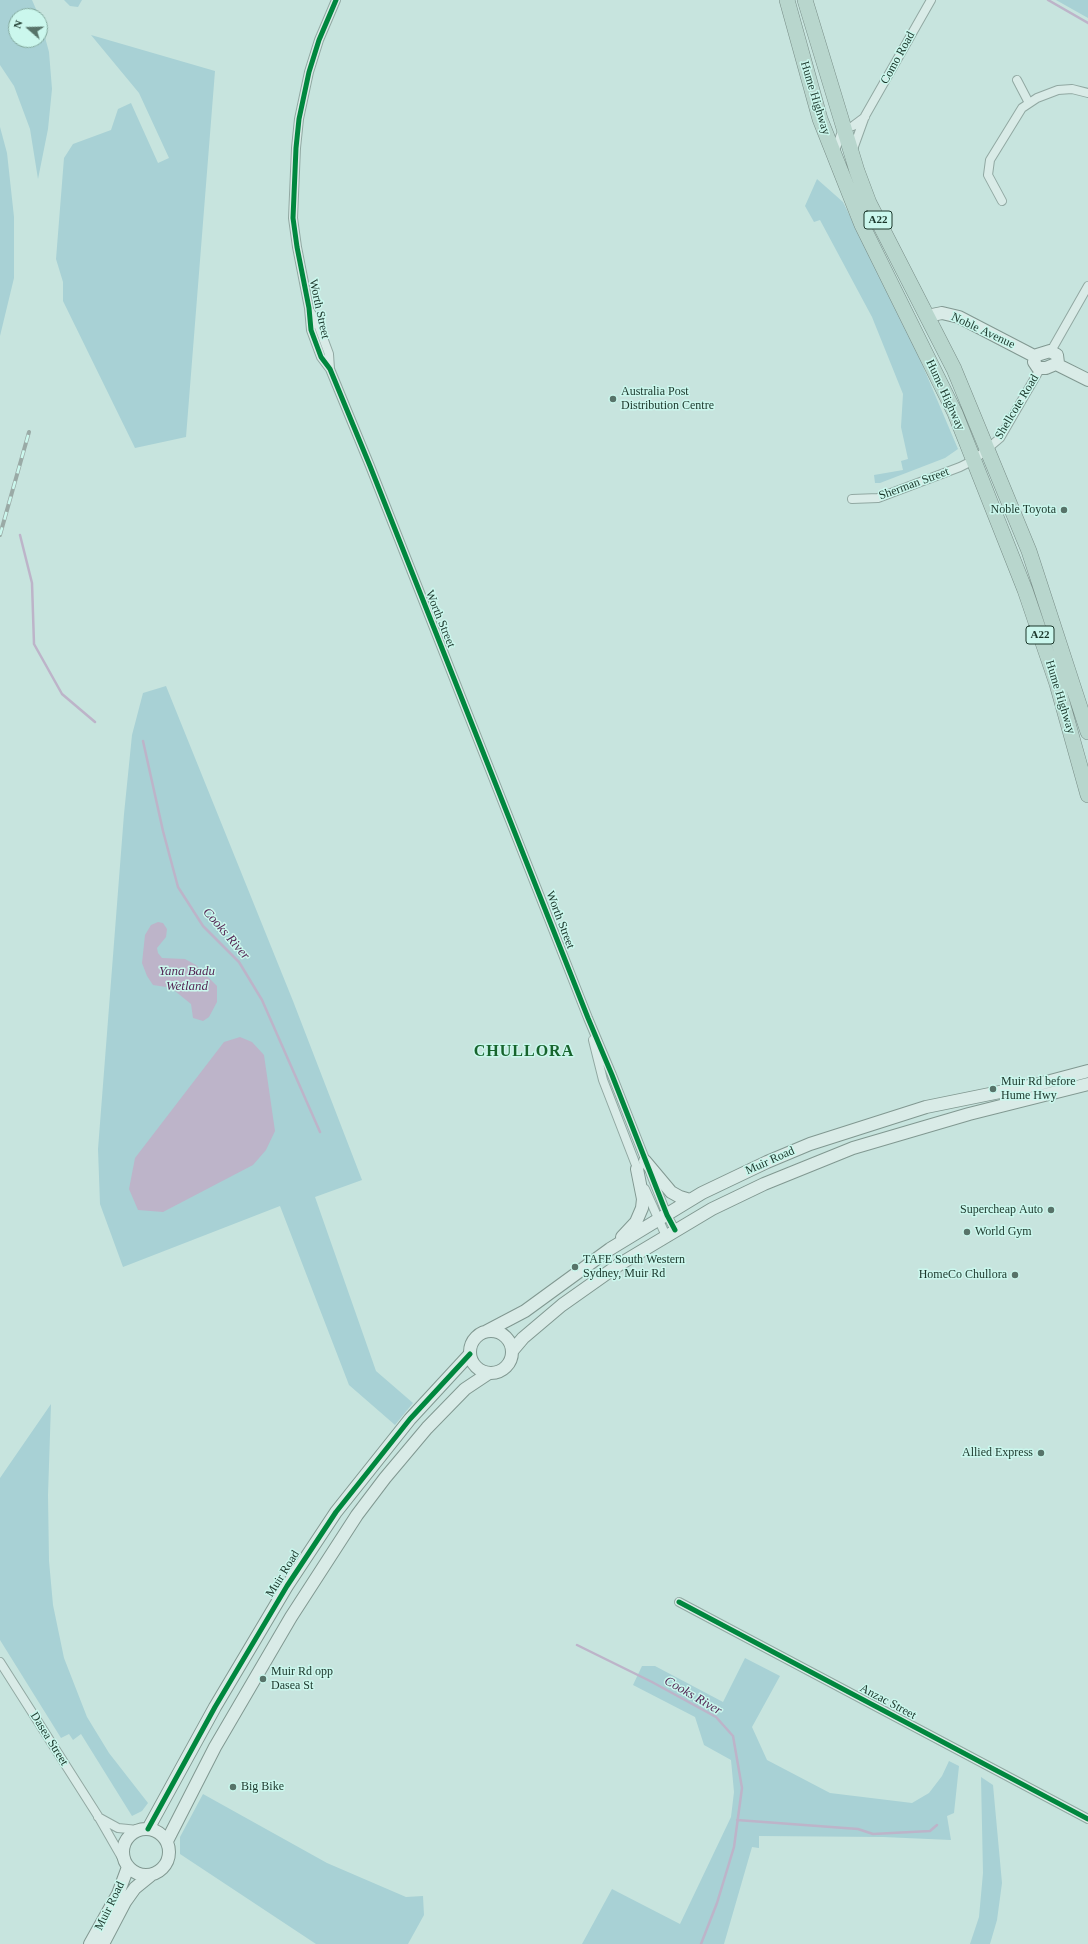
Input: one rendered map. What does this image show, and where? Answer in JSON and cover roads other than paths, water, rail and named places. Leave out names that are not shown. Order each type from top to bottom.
[{"type":"highway","name":"Hume Highway","points":[[787,0],[820,119],[833,154],[862,225],[955,412],[1032,612],[1057,684],[1088,795]]},
{"type":"highway","name":"Hume Highway","points":[[805,0],[851,155],[869,203],[954,369],[1029,551],[1088,732]]},
{"type":"street","name":"Worth Street","points":[[336,0],[319,40],[309,72],[299,119],[296,148],[293,218],[300,271],[309,308],[319,327],[329,354],[330,369],[588,1018],[603,1080],[670,1233]]},
{"type":"street","name":"Como Road","points":[[851,155],[865,116],[931,0]]},
{"type":"street","points":[[1017,80],[1029,103]]},
{"type":"street","points":[[1002,201],[988,175],[990,160],[1022,108],[1037,98],[1058,90],[1072,89],[1088,93]]},
{"type":"street","name":"Como Road","points":[[843,129],[853,126],[865,116]]},
{"type":"street","points":[[833,154],[843,129]]},
{"type":"street","points":[[1051,351],[1059,358],[1056,364],[1040,369],[1035,366],[1036,357],[1051,351],[1088,286]]},
{"type":"street","name":"Noble Avenue","points":[[928,316],[942,313],[959,317],[1036,357]]},
{"type":"street","points":[[1056,364],[1088,380]]},
{"type":"street","name":"Shellcote Road","points":[[974,460],[1000,438],[1040,369]]},
{"type":"street","name":"Sherman Street","points":[[852,499],[878,498],[960,467],[974,460]]},
{"type":"street","name":"Muir Road","points":[[488,1331],[525,1311],[610,1249],[690,1200],[767,1162],[810,1144],[926,1107],[1039,1084],[1088,1071]]},
{"type":"street","name":"Muir Road","points":[[512,1351],[528,1333],[583,1289],[670,1233],[712,1209],[764,1184],[853,1148],[969,1114],[1088,1084]]},
{"type":"street","points":[[641,1165],[671,1192],[690,1200]]},
{"type":"street","points":[[610,1249],[636,1222],[641,1212],[643,1199],[641,1165]]},
{"type":"street","points":[[488,1331],[501,1334],[506,1338],[512,1351],[509,1363],[505,1368],[500,1371],[489,1373],[483,1372],[474,1365],[470,1354],[470,1348],[476,1337],[488,1331]]},
{"type":"street","name":"Muir Road","points":[[143,1830],[154,1814],[287,1586],[336,1512],[410,1419],[470,1354]]},
{"type":"street","points":[[168,1837],[155,1831],[143,1830],[131,1834],[123,1847],[126,1865],[138,1874],[151,1875],[157,1873],[166,1865],[169,1853],[168,1837],[215,1747],[291,1616],[357,1515],[385,1478],[427,1428],[465,1389],[489,1373]]},
{"type":"street","name":"Anzac Street","points":[[679,1602],[1088,1819]]},
{"type":"street","name":"Dasea Street","points":[[0,1662],[98,1816],[126,1865]]},
{"type":"street","name":"Dasea Street","points":[[98,1816],[118,1828],[143,1830]]},
{"type":"street","name":"Muir Road","points":[[90,1944],[118,1894],[126,1865]]},
{"type":"street","name":"Muir Road","points":[[102,1944],[125,1902],[135,1888],[151,1875]]},
{"type":"water","name":"Yana Badu Wetland","points":[[158,922],[163,923],[167,929],[166,937],[157,948],[158,953],[162,958],[185,959],[196,965],[217,986],[217,1002],[209,1017],[203,1021],[193,1018],[191,1004],[175,991],[166,987],[153,985],[147,976],[142,963],[145,935],[151,925]]},
{"type":"water","points":[[240,1037],[252,1042],[264,1055],[275,1131],[266,1150],[253,1165],[163,1212],[138,1210],[129,1189],[135,1158],[224,1042]]},
{"type":"waterway","points":[[1048,0],[1088,23]]},
{"type":"waterway","name":"Cooks River","points":[[20,535],[32,583],[34,644],[62,694],[95,722]]},
{"type":"waterway","name":"Cooks River","points":[[143,741],[163,831],[178,887],[203,926],[239,962],[262,1000],[320,1132]]},
{"type":"waterway","name":"Cooks River","points":[[577,1645],[652,1682],[716,1717],[733,1736],[742,1788],[734,1847],[717,1903],[701,1944]]},
{"type":"waterway","points":[[737,1820],[858,1829],[873,1834],[930,1831],[937,1825]]},
{"type":"railway","points":[[0,535],[29,432]]},
{"type":"place","name":"Australia Post Distribution Centre","points":[[613,399]]},
{"type":"place","name":"Noble Toyota","points":[[1064,510]]},
{"type":"place","name":"Muir Rd before Hume Hwy","points":[[993,1089]]},
{"type":"place","name":"Supercheap Auto","points":[[1051,1210]]},
{"type":"place","name":"World Gym","points":[[967,1232]]},
{"type":"place","name":"TAFE South Western Sydney, Muir Rd","points":[[575,1267]]},
{"type":"place","name":"HomeCo Chullora","points":[[1015,1275]]},
{"type":"place","name":"Allied Express","points":[[1041,1453]]},
{"type":"place","name":"Muir Rd opp Dasea St","points":[[263,1679]]},
{"type":"place","name":"Big Bike","points":[[233,1787]]},
{"type":"district","name":"CHULLORA","points":[[524,1052]]}]
